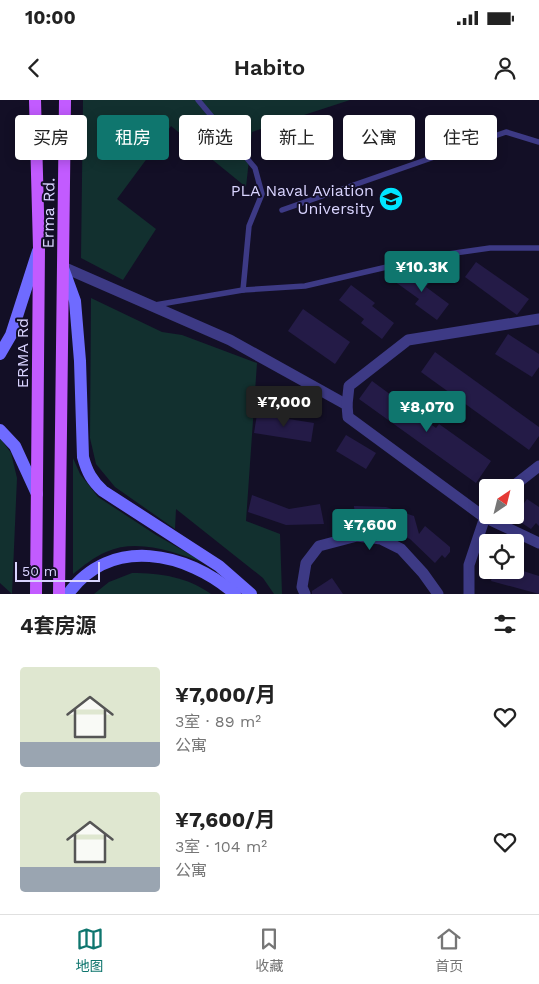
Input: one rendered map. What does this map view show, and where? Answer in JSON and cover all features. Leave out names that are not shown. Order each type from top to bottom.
[{"type":"main road","name":"ERMA Rd","points":[[35,100],[39,248],[36,589]]},
{"type":"main road","points":[[59,594],[65,100]]},
{"type":"main road","points":[[0,354],[11,335],[39,248]]},
{"type":"main road","points":[[63,267],[75,301],[80,361],[83,457],[86,470],[93,482],[103,491],[219,566],[251,594]]},
{"type":"main road","points":[[0,430],[15,446],[38,495]]},
{"type":"main road","points":[[68,594],[80,580],[99,565],[113,559],[128,556],[173,560],[202,571],[220,581],[235,594]]},
{"type":"street","points":[[63,267],[230,340],[347,405]]},
{"type":"street","points":[[479,508],[348,417],[349,386],[408,340],[539,319]]},
{"type":"street","points":[[522,479],[539,466]]},
{"type":"street","points":[[469,594],[469,565],[482,524]]},
{"type":"street","points":[[506,524],[539,542]]},
{"type":"street","points":[[305,594],[302,587],[306,562],[319,546],[357,536],[381,539],[401,548],[438,594]]},
{"type":"lane","points":[[198,100],[254,168],[262,194],[249,226],[243,290]]},
{"type":"lane","points":[[282,210],[506,132],[539,142]]},
{"type":"lane","points":[[153,306],[243,290],[305,286],[434,256],[490,248],[539,248]]},
{"type":"green space","points":[[83,100],[350,100],[304,115],[261,115],[261,129],[252,132],[251,141],[251,115],[179,115],[179,133],[171,126],[169,129],[169,115],[97,115],[97,160],[146,160],[117,199],[156,229],[123,280],[81,258],[82,160],[87,160],[87,115],[83,115]]},
{"type":"green space","points":[[213,160],[249,160],[246,187]]},
{"type":"green space","points":[[91,298],[162,332],[182,335],[257,363],[246,521],[280,534],[282,594],[274,594],[263,578],[176,509],[175,529],[115,487],[96,464],[90,438]]},
{"type":"green space","points":[[0,438],[11,453],[17,478],[12,594],[0,583]]},
{"type":"green space","points":[[73,458],[80,474],[98,497],[156,535],[205,563],[156,548],[130,546],[106,552],[73,574]]},
{"type":"green space","points":[[132,573],[173,577],[202,588],[211,594],[94,594],[109,582]]},
{"type":"building","points":[[476,262],[529,299],[517,315],[465,277]]},
{"type":"building","points":[[407,267],[429,283],[426,287],[449,304],[437,320],[415,304],[419,299],[394,281],[403,268]]},
{"type":"building","points":[[351,285],[375,303],[372,306],[394,323],[382,339],[361,323],[364,319],[339,300]]},
{"type":"building","points":[[303,309],[350,342],[335,364],[288,331]]},
{"type":"building","points":[[508,334],[539,354],[539,367],[532,377],[495,354]]},
{"type":"building","points":[[435,352],[539,427],[539,436],[529,450],[421,372]]},
{"type":"building","points":[[372,381],[436,428],[439,424],[491,461],[476,483],[359,399]]},
{"type":"building","points":[[257,414],[314,423],[311,442],[254,433]]},
{"type":"building","points":[[346,435],[376,453],[366,469],[336,451]]},
{"type":"building","points":[[252,495],[289,509],[320,504],[324,524],[286,525],[248,512]]},
{"type":"building","points":[[527,499],[539,507],[539,526],[536,523],[531,529],[523,524],[524,503]]},
{"type":"building","points":[[354,506],[386,507],[414,516],[419,534],[425,526],[450,547],[450,552],[445,558],[442,555],[435,563],[410,539],[386,528],[356,528]]},
{"type":"building","points":[[524,571],[539,576],[539,594],[491,581],[492,579],[524,579]]},
{"type":"building","points":[[332,578],[343,594],[312,594],[312,591]]},
{"type":"place","name":"PLA Naval Aviation University","points":[[391,199]]}]
